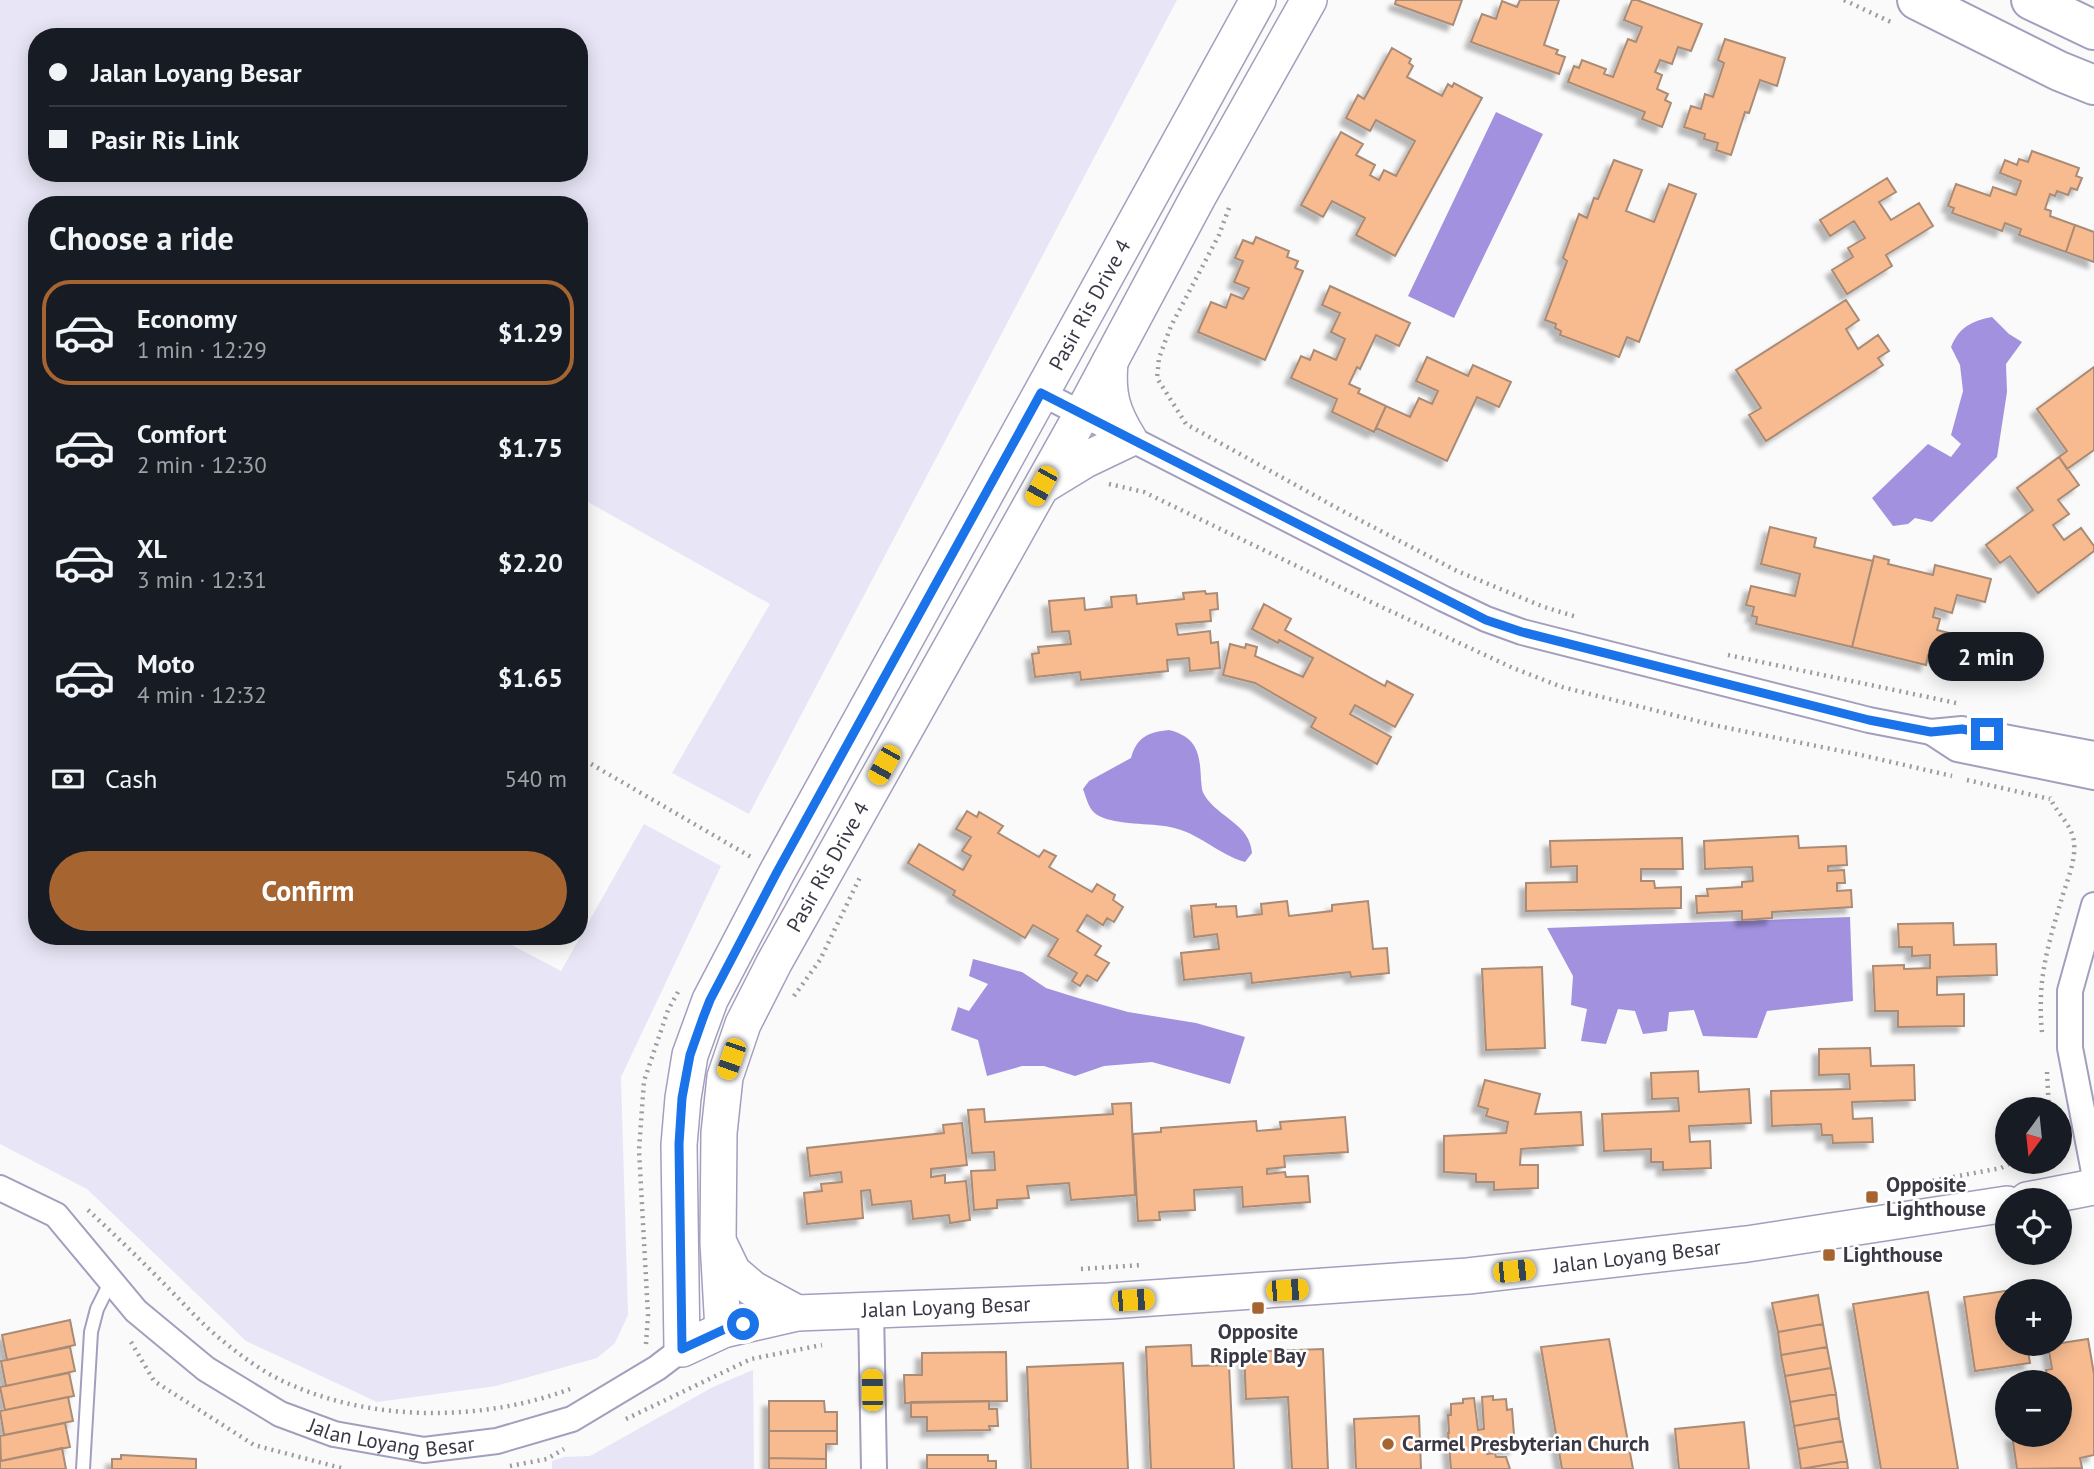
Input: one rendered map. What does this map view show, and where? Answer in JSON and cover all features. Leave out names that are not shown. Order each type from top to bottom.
[{"type":"main road","points":[[1917,0],[2059,71],[2094,85]]},
{"type":"main road","points":[[2031,0],[2094,30]]},
{"type":"street","name":"Pasir Ris Drive 4","points":[[682,1349],[679,1144],[682,1098],[690,1055],[710,1000],[777,872],[1258,0]]},
{"type":"street","name":"Pasir Ris Drive 4","points":[[723,1330],[718,1242],[719,1133],[725,1077],[743,1024],[774,963],[1082,414],[1198,197],[1309,0]]},
{"type":"street","points":[[1110,362],[1108,386],[1111,400],[1116,418],[1129,439]]},
{"type":"street","points":[[1041,393],[1486,620],[1522,632],[1869,720],[1931,732],[1962,729],[2094,754]]},
{"type":"street","points":[[1041,486],[1085,460],[1129,439]]},
{"type":"street","points":[[1931,732],[1957,749],[2094,777]]},
{"type":"street","points":[[2094,905],[2070,991],[2070,1048],[2094,1172]]},
{"type":"street","points":[[2072,1191],[2094,1187]]},
{"type":"street","name":"Jalan Loyang Besar","points":[[0,1188],[56,1216],[136,1311],[206,1369],[280,1414],[334,1434],[424,1450],[497,1441],[572,1419],[657,1368],[682,1349],[723,1330],[797,1313],[871,1323],[1109,1301],[1468,1276],[1747,1244],[1995,1205]]},
{"type":"street","points":[[718,1242],[733,1272],[753,1289],[797,1313]]},
{"type":"street","points":[[871,1323],[874,1469]]},
{"type":"lane","points":[[83,1469],[90,1332],[97,1308],[111,1281]]},
{"type":"path","points":[[1157,378],[1186,424],[1457,571],[1544,607],[1586,620]]},
{"type":"path","points":[[1726,655],[1966,705]]},
{"type":"path","points":[[588,762],[777,872]]},
{"type":"path","points":[[2043,1038],[2040,999],[2043,964],[2072,863],[2074,842],[2063,816],[2050,799],[2057,769]]},
{"type":"path","points":[[790,1001],[820,960],[861,874]]},
{"type":"path","points":[[2046,1064],[2048,1097]]},
{"type":"path","points":[[1894,1188],[1995,1169]]},
{"type":"path","points":[[82,1205],[216,1335],[254,1365],[293,1386],[370,1409],[398,1413],[499,1407],[541,1399],[580,1385]]},
{"type":"path","points":[[1071,1269],[1151,1265]]},
{"type":"path","points":[[667,1400],[751,1359],[871,1323]]},
{"type":"path","points":[[638,1351],[646,1344]]},
{"type":"shaded area","points":[[0,0],[1177,0],[749,814],[672,773],[770,604],[588,502],[588,196],[28,196],[28,945],[512,945],[561,971],[576,945],[588,945],[588,923],[644,824],[721,866],[621,1077],[628,1315],[615,1343],[597,1358],[496,1386],[377,1402],[246,1341],[87,1189],[0,1144]]},
{"type":"shaded area","points":[[1496,112],[1543,134],[1454,318],[1408,296]]},
{"type":"shaded area","points":[[1992,317],[2009,334],[2022,342],[2006,364],[2007,392],[1997,457],[1932,522],[1915,518],[1908,524],[1893,526],[1872,498],[1928,444],[1951,457],[1961,444],[1951,435],[1963,391],[1960,365],[1951,347],[1958,334],[1967,326]]},
{"type":"shaded area","points":[[1169,730],[1191,742],[1200,762],[1204,794],[1211,804],[1246,835],[1252,853],[1245,862],[1180,830],[1106,819],[1091,808],[1083,789],[1089,781],[1131,758],[1144,737]]},
{"type":"shaded area","points":[[1850,917],[1853,1001],[1767,1011],[1757,1038],[1703,1036],[1694,1010],[1669,1012],[1667,1031],[1643,1034],[1635,1011],[1618,1009],[1606,1044],[1581,1041],[1587,1009],[1571,1005],[1573,976],[1547,928]]},
{"type":"shaded area","points":[[973,959],[1022,972],[1046,988],[1078,998],[1128,1012],[1196,1023],[1245,1037],[1230,1084],[1152,1062],[1104,1066],[1075,1076],[1044,1066],[1022,1066],[987,1076],[978,1040],[951,1030],[958,1007],[969,1011],[988,984],[969,976]]},
{"type":"shaded area","points":[[753,1370],[754,1469],[552,1469],[552,1461],[564,1457],[590,1456],[713,1387]]},
{"type":"building","points":[[1396,0],[1462,0],[1453,25],[1395,4]]},
{"type":"building","points":[[1520,0],[1559,0],[1544,45],[1558,50],[1556,54],[1565,57],[1559,74],[1471,42],[1482,14],[1496,19],[1502,1],[1517,7]]},
{"type":"building","points":[[1632,0],[1702,24],[1691,51],[1678,47],[1672,64],[1660,60],[1655,72],[1662,75],[1657,89],[1668,94],[1665,100],[1671,103],[1662,127],[1642,119],[1645,112],[1568,82],[1574,66],[1579,68],[1582,60],[1606,69],[1604,74],[1613,77],[1628,39],[1636,42],[1642,27],[1624,20]]},
{"type":"building","points":[[1725,39],[1785,58],[1777,86],[1760,80],[1749,113],[1745,112],[1731,155],[1716,150],[1718,143],[1704,139],[1705,134],[1684,127],[1691,106],[1701,109],[1705,94],[1713,97],[1724,63],[1718,60]]},
{"type":"building","points":[[1392,48],[1411,59],[1409,63],[1413,66],[1407,77],[1442,96],[1448,84],[1452,87],[1454,83],[1482,98],[1395,256],[1356,235],[1365,218],[1332,201],[1323,217],[1301,205],[1341,132],[1363,144],[1356,155],[1375,165],[1370,175],[1379,180],[1384,170],[1396,176],[1415,141],[1376,120],[1370,131],[1346,118],[1358,95],[1364,99]]},
{"type":"building","points":[[2032,151],[2079,168],[2076,176],[2082,178],[2077,190],[2071,188],[2068,195],[2057,191],[2055,196],[2050,194],[2045,209],[2051,211],[2050,216],[2075,225],[2066,252],[2019,235],[2021,229],[2005,223],[2002,231],[1952,213],[1954,208],[1948,206],[1956,184],[1990,196],[1993,187],[2016,195],[2021,181],[2000,173],[2005,160],[2017,165],[2019,159],[2028,162]]},
{"type":"building","points":[[1614,160],[1642,170],[1626,211],[1654,222],[1669,184],[1696,194],[1639,342],[1627,337],[1619,357],[1560,335],[1561,331],[1555,328],[1556,324],[1545,320],[1567,261],[1563,258],[1579,214],[1587,218]]},
{"type":"building","points":[[1887,178],[1896,192],[1879,202],[1891,220],[1919,203],[1933,226],[1886,255],[1892,266],[1847,294],[1832,270],[1853,257],[1848,248],[1865,238],[1854,221],[1830,236],[1820,220]]},
{"type":"building","points":[[2075,225],[2094,232],[2094,262],[2066,252]]},
{"type":"building","points":[[1256,237],[1289,251],[1287,257],[1298,261],[1295,268],[1303,271],[1265,360],[1198,332],[1211,302],[1226,308],[1231,294],[1243,299],[1249,288],[1234,282],[1243,261],[1235,258],[1243,240],[1253,244]]},
{"type":"building","points":[[1330,286],[1410,323],[1399,346],[1376,335],[1360,369],[1357,367],[1349,384],[1360,389],[1358,393],[1386,406],[1374,432],[1332,412],[1337,399],[1291,378],[1301,356],[1310,360],[1314,350],[1336,360],[1345,339],[1331,332],[1340,313],[1322,305]]},
{"type":"building","points":[[1846,300],[1859,320],[1846,329],[1858,349],[1878,335],[1889,351],[1878,358],[1883,365],[1766,441],[1749,415],[1761,408],[1736,370]]},
{"type":"building","points":[[1427,357],[1468,376],[1473,365],[1511,382],[1499,407],[1477,397],[1447,461],[1376,428],[1386,406],[1410,417],[1419,398],[1432,404],[1438,391],[1416,381]]},
{"type":"building","points":[[2094,367],[2094,450],[2067,469],[2059,457],[2067,451],[2037,409]]},
{"type":"building","points":[[2059,457],[2079,485],[2058,500],[2069,514],[2053,525],[2064,540],[2081,528],[2094,546],[2094,551],[2038,593],[2010,556],[2000,563],[1986,545],[2033,510],[2017,488]]},
{"type":"building","points":[[1770,527],[1816,538],[1814,547],[1873,561],[1852,647],[1756,624],[1757,617],[1752,616],[1754,607],[1746,605],[1751,586],[1795,596],[1800,574],[1761,564]]},
{"type":"building","points":[[1874,556],[1889,560],[1888,564],[1933,575],[1935,565],[1991,579],[1985,602],[1957,595],[1952,613],[1935,608],[1933,617],[1940,619],[1937,630],[1957,635],[1951,661],[1928,655],[1926,665],[1852,647]]},
{"type":"building","points":[[1205,591],[1206,594],[1217,593],[1218,609],[1210,610],[1211,621],[1176,624],[1178,635],[1210,631],[1211,643],[1218,642],[1220,668],[1190,671],[1189,658],[1167,660],[1168,671],[1081,680],[1080,672],[1035,677],[1032,654],[1039,653],[1038,647],[1071,644],[1069,631],[1052,632],[1049,601],[1084,598],[1085,610],[1112,607],[1111,597],[1136,595],[1137,604],[1184,599],[1183,593]]},
{"type":"building","points":[[1264,604],[1291,619],[1285,630],[1385,686],[1387,681],[1413,695],[1395,727],[1355,705],[1350,714],[1391,737],[1377,764],[1311,727],[1316,718],[1255,683],[1223,675],[1230,644],[1245,648],[1246,644],[1257,647],[1255,656],[1303,677],[1313,658],[1252,629]]},
{"type":"building","points":[[967,811],[977,817],[979,812],[1003,826],[998,833],[1039,857],[1044,850],[1056,856],[1049,867],[1092,892],[1097,884],[1115,895],[1113,900],[1123,907],[1114,922],[1107,918],[1103,925],[1087,915],[1077,931],[1101,946],[1095,955],[1109,963],[1097,981],[1087,975],[1080,986],[1072,981],[1077,973],[1048,956],[1058,939],[1033,925],[1025,938],[953,895],[955,891],[908,863],[919,844],[963,870],[971,856],[962,851],[971,837],[956,829]]},
{"type":"building","points":[[1798,836],[1799,848],[1846,846],[1847,865],[1828,866],[1828,871],[1844,870],[1845,883],[1837,883],[1837,891],[1851,890],[1852,907],[1772,912],[1772,918],[1742,920],[1742,911],[1697,913],[1696,896],[1708,896],[1707,889],[1742,887],[1742,882],[1753,881],[1752,867],[1705,869],[1704,841]]},
{"type":"building","points":[[1682,838],[1683,869],[1641,869],[1641,881],[1654,881],[1655,888],[1681,887],[1681,908],[1526,911],[1526,883],[1577,882],[1577,866],[1551,867],[1550,841]]},
{"type":"building","points":[[1287,901],[1289,916],[1332,911],[1332,905],[1368,901],[1373,949],[1387,948],[1389,973],[1351,977],[1350,972],[1252,983],[1251,973],[1184,980],[1181,953],[1219,949],[1217,934],[1194,937],[1191,906],[1236,906],[1237,917],[1262,914],[1261,904]]},
{"type":"building","points":[[1953,923],[1954,945],[1996,944],[1997,975],[1937,977],[1937,995],[1964,994],[1964,1026],[1898,1027],[1898,1011],[1875,1011],[1873,966],[1930,968],[1930,955],[1912,956],[1912,947],[1899,947],[1898,924]]},
{"type":"building","points":[[1542,967],[1545,1048],[1486,1050],[1482,969]]},
{"type":"building","points":[[1870,1048],[1871,1066],[1914,1065],[1915,1100],[1852,1102],[1853,1119],[1872,1118],[1873,1142],[1833,1143],[1832,1135],[1822,1135],[1821,1124],[1772,1126],[1771,1091],[1850,1089],[1849,1074],[1819,1075],[1819,1049]]},
{"type":"building","points":[[1698,1071],[1699,1092],[1749,1089],[1751,1123],[1689,1126],[1690,1142],[1710,1141],[1711,1168],[1663,1170],[1663,1162],[1651,1162],[1651,1149],[1604,1151],[1602,1114],[1679,1111],[1678,1098],[1652,1099],[1651,1073]]},
{"type":"building","points":[[1485,1080],[1540,1094],[1535,1114],[1581,1112],[1583,1145],[1521,1149],[1520,1165],[1538,1165],[1538,1188],[1494,1190],[1494,1182],[1476,1182],[1476,1174],[1444,1172],[1444,1136],[1506,1133],[1508,1122],[1486,1116],[1488,1109],[1478,1106]]},
{"type":"building","points":[[1131,1103],[1135,1195],[1071,1200],[1069,1183],[1027,1186],[1029,1198],[997,1200],[997,1208],[974,1210],[971,1171],[995,1170],[994,1152],[972,1153],[968,1110],[984,1109],[985,1122],[1113,1114],[1112,1104]]},
{"type":"building","points":[[1345,1117],[1348,1152],[1284,1156],[1285,1167],[1267,1169],[1267,1174],[1285,1172],[1286,1177],[1308,1176],[1310,1202],[1243,1207],[1242,1187],[1194,1190],[1195,1210],[1159,1212],[1160,1220],[1138,1221],[1133,1134],[1161,1132],[1161,1128],[1256,1121],[1257,1131],[1281,1129],[1280,1122]]},
{"type":"building","points":[[962,1123],[967,1165],[931,1169],[931,1177],[945,1175],[945,1183],[966,1181],[970,1220],[950,1223],[949,1215],[913,1219],[911,1201],[872,1205],[870,1190],[861,1191],[863,1218],[807,1224],[804,1193],[822,1191],[821,1184],[842,1182],[841,1172],[810,1176],[807,1148],[944,1133],[943,1125]]},
{"type":"building","points":[[1928,1292],[1958,1469],[1881,1469],[1853,1304]]},
{"type":"building","points":[[1995,1292],[1995,1356],[2029,1356],[2030,1363],[1975,1371],[1964,1297]]},
{"type":"building","points":[[1818,1295],[1823,1324],[1778,1332],[1772,1303]]},
{"type":"building","points":[[70,1320],[75,1345],[7,1360],[2,1335]]},
{"type":"building","points":[[1823,1324],[1827,1347],[1781,1355],[1778,1332]]},
{"type":"building","points":[[1609,1339],[1633,1469],[1562,1469],[1541,1347]]},
{"type":"building","points":[[2088,1339],[2094,1374],[2094,1455],[2080,1458],[2082,1468],[2017,1469],[2014,1447],[2072,1447],[2072,1370],[2046,1370],[2052,1369],[2050,1356],[2072,1356],[2072,1341]]},
{"type":"building","points":[[1191,1345],[1192,1366],[1229,1365],[1234,1469],[1151,1469],[1146,1347]]},
{"type":"building","points":[[70,1347],[75,1371],[6,1386],[1,1361]]},
{"type":"building","points":[[1827,1347],[1831,1368],[1785,1376],[1781,1355]]},
{"type":"building","points":[[1323,1349],[1328,1469],[1292,1469],[1288,1397],[1246,1399],[1244,1352]]},
{"type":"building","points":[[1006,1352],[1007,1401],[905,1403],[904,1375],[922,1375],[922,1353]]},
{"type":"building","points":[[1123,1363],[1128,1469],[1031,1469],[1027,1367]]},
{"type":"building","points":[[1831,1368],[1836,1394],[1790,1402],[1785,1376]]},
{"type":"building","points":[[69,1373],[74,1396],[5,1410],[0,1387]]},
{"type":"building","points":[[1836,1394],[1839,1418],[1794,1426],[1790,1402]]},
{"type":"building","points":[[1493,1396],[1493,1400],[1506,1399],[1507,1410],[1512,1409],[1515,1448],[1486,1450],[1487,1454],[1495,1453],[1496,1457],[1506,1457],[1510,1469],[1451,1469],[1448,1415],[1451,1415],[1451,1404],[1474,1398],[1478,1430],[1484,1429],[1482,1397]]},
{"type":"building","points":[[68,1397],[73,1421],[4,1435],[0,1411]]},
{"type":"building","points":[[769,1401],[824,1401],[825,1412],[837,1412],[837,1431],[769,1431]]},
{"type":"building","points":[[989,1401],[989,1409],[997,1409],[998,1426],[989,1426],[990,1430],[927,1431],[927,1417],[911,1417],[911,1402]]},
{"type":"building","name":"Carmel Presbyterian Church","points":[[1419,1416],[1421,1469],[1356,1469],[1354,1419]]},
{"type":"building","points":[[1839,1418],[1843,1441],[1798,1449],[1794,1426]]},
{"type":"building","points":[[1744,1422],[1749,1469],[1679,1469],[1675,1429]]},
{"type":"building","points":[[65,1423],[70,1447],[1,1461],[0,1436]]},
{"type":"building","points":[[769,1431],[837,1431],[837,1444],[826,1444],[826,1459],[769,1458]]},
{"type":"building","points":[[1843,1441],[1847,1461],[1801,1469],[1798,1449]]},
{"type":"building","points":[[62,1448],[66,1469],[0,1469],[0,1461]]},
{"type":"building","points":[[121,1455],[196,1459],[196,1469],[112,1469],[112,1459],[121,1459]]},
{"type":"building","points":[[927,1455],[988,1455],[988,1461],[996,1461],[996,1469],[927,1469]]},
{"type":"building","points":[[769,1458],[826,1459],[826,1469],[769,1469]]},
{"type":"building","points":[[1847,1461],[1848,1469],[1801,1469]]},
{"type":"place","name":"Opposite Lighthouse","points":[[1872,1197]]},
{"type":"place","name":"Lighthouse","points":[[1829,1255]]},
{"type":"place","name":"Opposite Ripple Bay","points":[[1258,1308]]},
{"type":"place","name":"Carmel Presbyterian Church","points":[[1388,1444]]},
{"type":"route","points":[[743,1324],[682,1349],[679,1144],[682,1098],[690,1055],[710,1000],[777,872],[1041,393],[1486,620],[1522,632],[1869,720],[1931,732],[1962,729],[1987,734]]}]
